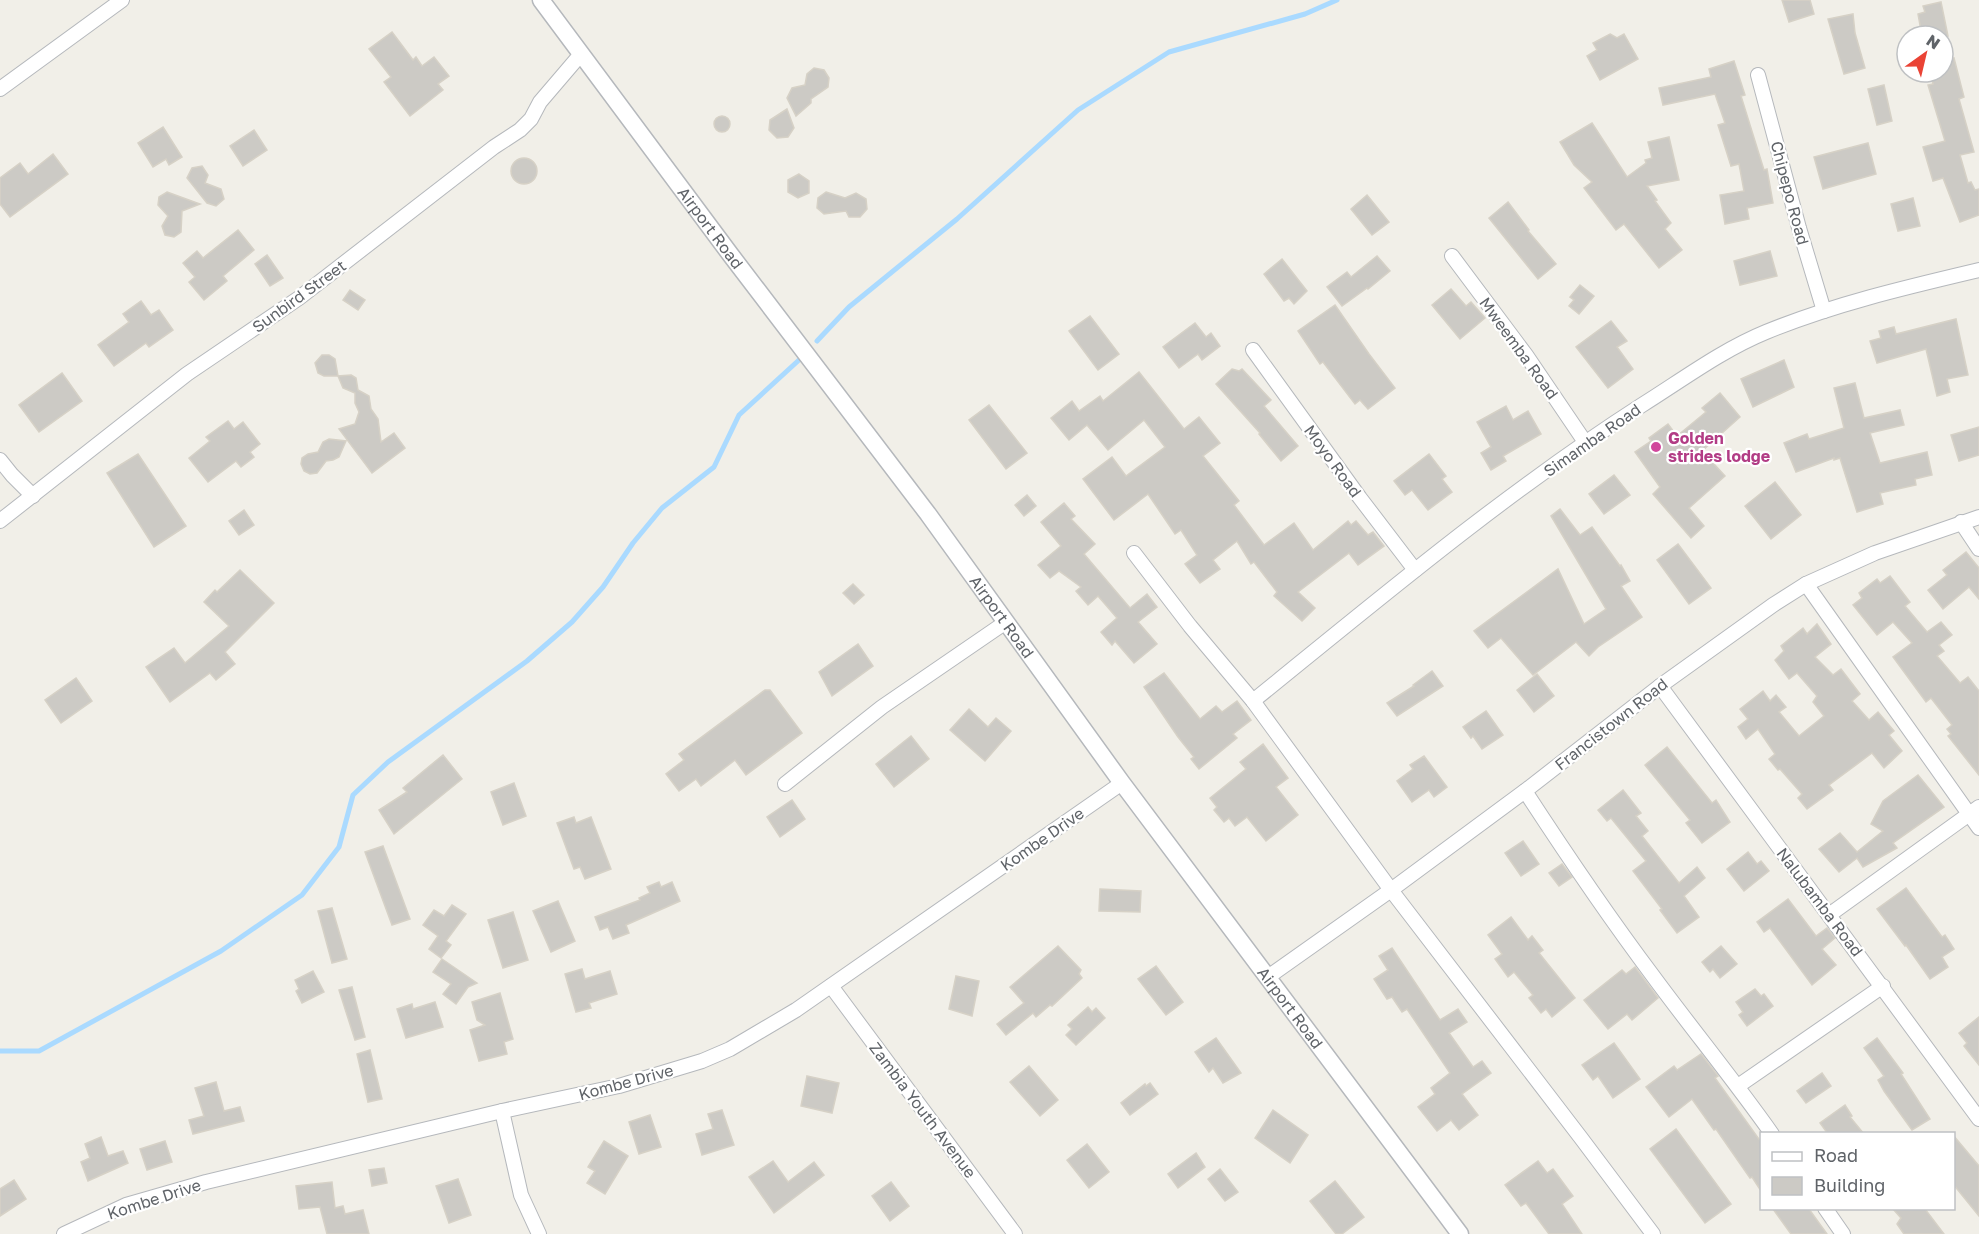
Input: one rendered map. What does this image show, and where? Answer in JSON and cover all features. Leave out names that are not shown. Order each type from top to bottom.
[{"type":"street","points":[[0,89],[123,0]]},
{"type":"street","name":"Airport Road","points":[[541,0],[729,254],[928,514],[1122,783],[1460,1234]]},
{"type":"street","name":"Sunbird Street","points":[[0,521],[187,374],[299,298],[477,160],[520,130],[531,119],[540,102],[581,54]]},
{"type":"street","name":"Chipepo Road","points":[[1758,75],[1798,228],[1824,311]]},
{"type":"street","name":"Mweemba Road","points":[[1452,256],[1526,355],[1585,442]]},
{"type":"street","name":"Simamba Road","points":[[1253,701],[1415,570],[1585,442],[1725,352],[1765,332],[1824,311],[1926,282],[1979,270]]},
{"type":"street","name":"Moyo Road","points":[[1253,350],[1415,570]]},
{"type":"street","points":[[0,460],[12,476],[33,496]]},
{"type":"street","name":"Francistown Road","points":[[1268,977],[1525,791],[1660,686],[1754,618],[1806,584],[1875,553],[1979,517]]},
{"type":"street","points":[[1961,522],[1979,549]]},
{"type":"street","points":[[1134,553],[1190,626],[1253,701],[1391,890],[1653,1234]]},
{"type":"street","points":[[1806,584],[1974,810],[1979,828]]},
{"type":"street","points":[[785,784],[882,707],[1006,622]]},
{"type":"street","name":"Nalubamba Road","points":[[1660,686],[1979,1119]]},
{"type":"street","name":"Kombe Drive","points":[[64,1234],[126,1205],[206,1182],[619,1086],[702,1061],[730,1049],[796,1010],[1122,783]]},
{"type":"street","points":[[1525,791],[1591,891],[1771,1132]]},
{"type":"street","points":[[1829,915],[1974,810]]},
{"type":"street","name":"Zambia Youth Avenue","points":[[831,986],[1015,1234]]},
{"type":"street","points":[[1738,1086],[1883,986]]},
{"type":"street","points":[[502,1112],[521,1195],[539,1234]]},
{"type":"street","points":[[1826,1210],[1843,1234]]},
{"type":"building","points":[[1782,0],[1810,0],[1814,14],[1789,22]]},
{"type":"building","points":[[1941,2],[1946,24],[1920,24],[1918,14],[1925,12],[1923,6]]},
{"type":"building","points":[[1853,14],[1855,33],[1865,68],[1844,74],[1828,19]]},
{"type":"building","points":[[392,32],[413,60],[416,57],[422,66],[434,57],[449,76],[438,84],[443,90],[410,116],[384,82],[391,77],[369,49]]},
{"type":"building","points":[[1610,34],[1617,38],[1624,34],[1638,59],[1600,80],[1587,56],[1597,50],[1593,43]]},
{"type":"building","points":[[1734,61],[1745,95],[1741,96],[1764,170],[1767,169],[1773,203],[1747,208],[1749,219],[1725,224],[1720,195],[1744,191],[1739,164],[1731,166],[1718,125],[1725,123],[1715,94],[1663,105],[1659,88],[1711,77],[1709,69]]},
{"type":"building","points":[[1955,62],[1964,97],[1959,99],[1974,152],[1960,155],[1968,183],[1971,182],[1975,190],[1979,189],[1979,215],[1960,222],[1943,178],[1933,181],[1923,147],[1945,141],[1928,85],[1955,84]]},
{"type":"building","points":[[814,68],[824,70],[829,78],[828,87],[811,99],[811,103],[796,116],[787,98],[792,88],[805,85],[807,74]]},
{"type":"building","points":[[1884,85],[1892,121],[1877,125],[1868,89]]},
{"type":"building","points":[[787,109],[794,128],[788,137],[777,138],[769,130],[770,120]]},
{"type":"building","points":[[719,116],[725,116],[730,124],[728,130],[719,132],[714,127],[714,121]]},
{"type":"building","points":[[1592,123],[1627,177],[1646,163],[1645,160],[1652,158],[1648,142],[1669,137],[1679,180],[1647,186],[1671,223],[1665,229],[1682,250],[1659,268],[1624,224],[1616,230],[1584,188],[1592,182],[1574,165],[1560,142]]},
{"type":"building","points":[[163,127],[182,157],[169,165],[166,159],[153,167],[138,143]]},
{"type":"building","points":[[254,130],[267,150],[243,166],[230,146]]},
{"type":"building","points":[[1868,143],[1876,174],[1823,189],[1814,157]]},
{"type":"building","points":[[53,154],[68,174],[10,217],[0,204],[0,178],[20,163],[28,174]]},
{"type":"building","points":[[524,158],[533,162],[537,171],[533,180],[524,184],[515,180],[511,171],[515,162]]},
{"type":"building","points":[[202,166],[208,175],[205,183],[221,189],[224,199],[216,206],[207,203],[187,178],[192,168]]},
{"type":"building","points":[[799,174],[809,181],[809,193],[798,198],[788,192],[788,180]]},
{"type":"building","points":[[167,192],[200,204],[182,211],[181,232],[174,237],[165,235],[162,226],[168,216],[158,205],[159,197]]},
{"type":"building","points":[[826,192],[845,198],[856,193],[866,199],[867,209],[860,217],[849,217],[846,211],[824,214],[817,208],[818,198]]},
{"type":"building","points":[[1367,195],[1389,222],[1372,235],[1351,209]]},
{"type":"building","points":[[1913,198],[1920,226],[1898,231],[1891,204]]},
{"type":"building","points":[[1508,202],[1528,231],[1556,264],[1538,279],[1489,218]]},
{"type":"building","points":[[238,230],[254,250],[223,276],[227,281],[204,300],[189,282],[195,277],[183,263],[197,251],[203,258]]},
{"type":"building","points":[[1770,251],[1777,276],[1740,285],[1734,261]]},
{"type":"building","points":[[267,255],[283,278],[270,286],[255,264]]},
{"type":"building","points":[[1377,256],[1390,271],[1342,306],[1327,287],[1347,272],[1351,277]]},
{"type":"building","points":[[1282,259],[1307,291],[1294,304],[1289,298],[1284,301],[1264,274]]},
{"type":"building","points":[[1580,285],[1594,296],[1579,314],[1569,306],[1574,300],[1570,297]]},
{"type":"building","points":[[1451,289],[1466,306],[1471,302],[1485,318],[1460,339],[1432,305]]},
{"type":"building","points":[[350,290],[365,300],[358,310],[343,300]]},
{"type":"building","points":[[141,301],[151,315],[159,310],[173,330],[149,347],[146,343],[114,366],[98,345],[129,322],[123,314]]},
{"type":"building","points":[[1335,305],[1395,388],[1368,409],[1360,400],[1355,404],[1323,362],[1320,364],[1298,331]]},
{"type":"building","points":[[1090,316],[1119,354],[1098,370],[1069,331]]},
{"type":"building","points":[[1956,319],[1968,375],[1947,379],[1950,392],[1937,396],[1926,349],[1877,363],[1870,341],[1881,338],[1879,331],[1894,327],[1896,334]]},
{"type":"building","points":[[1611,321],[1627,341],[1617,347],[1633,369],[1608,388],[1576,347]]},
{"type":"building","points":[[1195,323],[1206,337],[1211,333],[1220,346],[1202,360],[1198,354],[1179,368],[1163,347]]},
{"type":"building","points":[[322,355],[329,355],[335,359],[338,376],[324,376],[318,373],[315,363]]},
{"type":"building","points":[[1784,360],[1794,387],[1753,407],[1741,379]]},
{"type":"building","points":[[1232,369],[1239,371],[1242,369],[1271,400],[1264,406],[1298,446],[1281,461],[1260,433],[1216,384]]},
{"type":"building","points":[[1139,372],[1184,429],[1199,417],[1220,443],[1203,456],[1239,501],[1234,505],[1264,545],[1294,523],[1313,550],[1348,521],[1351,525],[1356,521],[1368,535],[1373,532],[1384,546],[1358,565],[1349,553],[1298,592],[1315,608],[1302,621],[1274,596],[1277,592],[1254,562],[1251,564],[1237,541],[1213,560],[1220,569],[1200,583],[1185,564],[1197,555],[1181,530],[1175,534],[1148,494],[1114,520],[1083,479],[1112,457],[1126,476],[1165,447],[1144,420],[1108,450],[1087,425],[1069,440],[1051,418],[1072,401],[1079,411],[1100,396],[1103,401]]},
{"type":"building","points":[[62,373],[82,401],[39,432],[19,405]]},
{"type":"building","points":[[351,375],[356,378],[358,390],[369,396],[371,409],[378,419],[381,442],[394,433],[405,448],[372,473],[339,429],[355,424],[359,412],[355,403],[355,393],[343,388],[338,376]]},
{"type":"building","points":[[1855,383],[1864,418],[1900,410],[1904,425],[1870,433],[1880,463],[1927,452],[1932,475],[1915,479],[1916,485],[1880,493],[1883,504],[1857,512],[1840,458],[1834,460],[1834,458],[1796,472],[1784,443],[1807,434],[1809,439],[1844,428],[1834,388]]},
{"type":"building","points":[[1720,393],[1740,417],[1702,451],[1725,476],[1689,508],[1704,526],[1691,538],[1653,494],[1660,487],[1635,452],[1651,441],[1649,438],[1668,424],[1677,436],[1706,412],[1702,408]]},
{"type":"building","points":[[989,405],[1027,453],[1006,469],[969,420]]},
{"type":"building","points":[[1506,406],[1513,420],[1528,411],[1541,434],[1503,456],[1506,461],[1491,470],[1481,453],[1491,447],[1477,422]]},
{"type":"building","points":[[228,421],[234,429],[243,422],[260,444],[250,452],[254,457],[241,467],[236,461],[208,482],[189,458],[210,441],[206,437]]},
{"type":"building","points":[[1979,427],[1979,455],[1959,461],[1951,435]]},
{"type":"building","points":[[329,439],[346,441],[339,457],[326,461],[317,473],[310,474],[304,471],[301,464],[302,458],[318,452],[323,442]]},
{"type":"building","points":[[138,454],[186,526],[154,547],[107,473]]},
{"type":"building","points":[[1429,454],[1446,476],[1442,479],[1452,492],[1428,510],[1412,490],[1405,495],[1394,481]]},
{"type":"building","points":[[1614,475],[1630,495],[1604,514],[1589,494]]},
{"type":"building","points":[[1775,482],[1801,515],[1771,539],[1745,506]]},
{"type":"building","points":[[1027,495],[1036,506],[1024,516],[1015,505]]},
{"type":"building","points":[[1064,503],[1075,516],[1071,519],[1095,544],[1084,554],[1130,608],[1147,594],[1157,607],[1138,622],[1157,644],[1134,663],[1115,641],[1112,645],[1101,632],[1117,618],[1098,596],[1088,605],[1076,591],[1081,587],[1059,571],[1050,578],[1038,565],[1061,546],[1041,522]]},
{"type":"building","points":[[1560,509],[1580,535],[1592,527],[1621,565],[1630,581],[1621,586],[1642,617],[1598,647],[1589,656],[1576,642],[1533,675],[1501,638],[1488,648],[1474,631],[1558,569],[1584,624],[1606,609],[1551,516]]},
{"type":"building","points":[[244,510],[254,525],[239,535],[229,521]]},
{"type":"building","points":[[1678,544],[1711,588],[1689,604],[1657,560]]},
{"type":"building","points":[[1966,552],[1979,568],[1979,599],[1969,587],[1943,609],[1928,590],[1947,575],[1943,570]]},
{"type":"building","points":[[240,570],[274,603],[225,652],[235,664],[216,680],[210,673],[170,702],[146,667],[174,648],[185,663],[229,626],[204,602]]},
{"type":"building","points":[[1890,576],[1910,602],[1905,606],[1927,632],[1941,622],[1952,635],[1939,645],[1944,651],[1937,656],[1960,683],[1968,677],[1979,691],[1979,775],[1948,736],[1951,734],[1947,729],[1952,725],[1931,698],[1926,702],[1893,657],[1912,643],[1893,622],[1877,635],[1853,605],[1862,598],[1859,593],[1877,579],[1880,583]]},
{"type":"building","points":[[853,584],[864,595],[854,604],[843,593]]},
{"type":"building","points":[[1817,624],[1831,644],[1815,657],[1833,675],[1841,669],[1860,694],[1852,701],[1869,720],[1878,712],[1894,731],[1889,735],[1902,751],[1884,768],[1872,753],[1829,785],[1833,790],[1807,809],[1798,798],[1802,794],[1769,759],[1775,754],[1758,729],[1746,739],[1738,727],[1748,719],[1740,709],[1763,691],[1770,701],[1776,695],[1786,707],[1779,712],[1799,736],[1824,716],[1813,702],[1817,696],[1797,673],[1789,679],[1775,660],[1784,651],[1781,646],[1803,628],[1807,634]]},
{"type":"building","points":[[858,644],[873,666],[832,696],[819,672]]},
{"type":"building","points":[[1432,671],[1443,686],[1397,716],[1387,703]]},
{"type":"building","points":[[1164,673],[1200,719],[1216,706],[1222,712],[1237,701],[1251,720],[1233,734],[1237,738],[1199,769],[1191,759],[1194,757],[1144,687]]},
{"type":"building","points":[[1537,674],[1554,696],[1534,712],[1517,690]]},
{"type":"building","points":[[76,678],[92,701],[61,723],[45,700]]},
{"type":"building","points":[[765,690],[770,690],[802,733],[746,775],[735,760],[701,786],[696,779],[679,791],[666,774],[684,760],[679,754]]},
{"type":"building","points":[[969,709],[988,727],[996,718],[1011,731],[985,761],[950,730]]},
{"type":"building","points":[[1486,711],[1503,735],[1482,749],[1463,727]]},
{"type":"building","points":[[911,736],[929,759],[894,787],[876,764]]},
{"type":"building","points":[[1263,744],[1288,778],[1276,787],[1298,815],[1266,841],[1247,817],[1235,826],[1229,818],[1224,822],[1214,810],[1217,807],[1210,798],[1246,769],[1240,762]]},
{"type":"building","points":[[1667,747],[1712,803],[1716,800],[1730,822],[1702,843],[1686,823],[1690,820],[1645,765]]},
{"type":"building","points":[[443,755],[462,779],[394,834],[379,810],[407,792],[403,788]]},
{"type":"building","points":[[1424,756],[1447,787],[1434,797],[1429,790],[1412,802],[1397,781],[1413,769],[1410,765]]},
{"type":"building","points":[[1918,775],[1944,807],[1893,843],[1897,848],[1863,867],[1857,858],[1839,872],[1819,849],[1840,833],[1857,852],[1883,831],[1871,824],[1883,801]]},
{"type":"building","points":[[514,783],[526,816],[503,825],[491,792]]},
{"type":"building","points":[[1623,790],[1641,813],[1636,816],[1648,831],[1642,836],[1679,883],[1697,867],[1705,878],[1684,896],[1699,917],[1677,933],[1633,871],[1646,861],[1611,818],[1607,821],[1598,810]]},
{"type":"building","points":[[792,800],[805,819],[780,837],[767,817]]},
{"type":"building","points":[[574,817],[576,823],[591,817],[611,869],[585,879],[580,867],[574,869],[557,823]]},
{"type":"building","points":[[1523,841],[1539,864],[1521,876],[1505,853]]},
{"type":"building","points":[[383,846],[410,919],[392,925],[365,852]]},
{"type":"building","points":[[1748,852],[1757,864],[1761,861],[1769,871],[1744,891],[1727,869]]},
{"type":"building","points":[[1562,864],[1572,877],[1559,886],[1549,873]]},
{"type":"building","points":[[659,882],[661,887],[672,882],[680,901],[626,925],[629,933],[613,939],[608,927],[600,930],[595,917],[640,900],[639,898],[650,893],[647,887]]},
{"type":"building","points":[[1906,888],[1942,937],[1945,935],[1954,949],[1942,957],[1948,967],[1930,979],[1877,909]]},
{"type":"building","points":[[1100,889],[1141,891],[1140,912],[1099,911]]},
{"type":"building","points":[[1788,899],[1816,936],[1827,928],[1835,938],[1822,949],[1836,965],[1812,985],[1770,928],[1764,932],[1757,922]]},
{"type":"building","points":[[558,901],[575,941],[551,952],[533,911]]},
{"type":"building","points":[[452,905],[466,914],[446,941],[451,945],[441,958],[429,949],[438,936],[423,925],[434,910],[444,916]]},
{"type":"building","points":[[332,908],[347,959],[332,963],[318,911]]},
{"type":"building","points":[[513,912],[528,960],[503,968],[488,920]]},
{"type":"building","points":[[1511,917],[1528,940],[1532,936],[1543,950],[1539,953],[1575,998],[1552,1017],[1546,1009],[1541,1013],[1529,998],[1533,995],[1514,972],[1508,977],[1495,959],[1502,954],[1488,935]]},
{"type":"building","points":[[1058,946],[1081,970],[1079,974],[1082,978],[1052,1006],[1050,1005],[1036,1017],[1033,1013],[1006,1035],[997,1024],[1024,1003],[1010,987]]},
{"type":"building","points":[[1721,946],[1737,964],[1720,978],[1713,969],[1710,972],[1702,962]]},
{"type":"building","points":[[1392,948],[1440,1020],[1458,1009],[1467,1022],[1449,1033],[1473,1067],[1482,1061],[1491,1073],[1462,1094],[1478,1115],[1459,1130],[1451,1120],[1437,1131],[1418,1107],[1435,1094],[1431,1088],[1450,1073],[1407,1009],[1402,1012],[1392,997],[1387,999],[1374,979],[1388,970],[1379,956]]},
{"type":"building","points":[[442,959],[477,983],[468,987],[456,1004],[443,994],[451,984],[433,972]]},
{"type":"building","points":[[1156,966],[1183,1002],[1166,1015],[1138,979]]},
{"type":"building","points":[[1635,967],[1658,998],[1632,1020],[1627,1014],[1608,1029],[1584,1000],[1622,970],[1626,974]]},
{"type":"building","points":[[582,969],[585,979],[610,971],[617,994],[589,1003],[591,1008],[576,1012],[565,974]]},
{"type":"building","points":[[313,971],[324,992],[302,1003],[296,991],[299,989],[295,980]]},
{"type":"building","points":[[956,976],[979,981],[972,1016],[949,1009]]},
{"type":"building","points":[[352,987],[365,1037],[355,1040],[339,990]]},
{"type":"building","points":[[1755,989],[1761,996],[1764,994],[1773,1006],[1747,1026],[1739,1015],[1743,1012],[1736,1002]]},
{"type":"building","points":[[500,993],[513,1039],[504,1042],[507,1054],[479,1061],[470,1030],[485,1025],[477,1020],[472,1002]]},
{"type":"building","points":[[435,1002],[443,1027],[406,1038],[397,1009],[412,1004],[413,1009]]},
{"type":"building","points":[[1088,1007],[1092,1012],[1096,1008],[1105,1018],[1076,1045],[1066,1035],[1072,1029],[1068,1025]]},
{"type":"building","points":[[1979,1017],[1979,1065],[1964,1046],[1967,1043],[1959,1033]]},
{"type":"building","points":[[1216,1038],[1241,1073],[1223,1083],[1213,1068],[1209,1072],[1195,1052]]},
{"type":"building","points":[[1877,1038],[1903,1073],[1901,1074],[1930,1119],[1912,1130],[1884,1091],[1878,1080],[1884,1076],[1864,1048]]},
{"type":"building","points":[[1614,1043],[1640,1079],[1613,1098],[1598,1076],[1593,1080],[1582,1065]]},
{"type":"building","points":[[370,1050],[382,1099],[368,1102],[357,1054]]},
{"type":"building","points":[[1701,1054],[1718,1076],[1715,1078],[1760,1141],[1760,1189],[1692,1099],[1669,1117],[1646,1087],[1674,1066],[1677,1070]]},
{"type":"building","points":[[1029,1066],[1058,1100],[1040,1116],[1010,1082]]},
{"type":"building","points":[[1822,1073],[1831,1086],[1806,1103],[1797,1091]]},
{"type":"building","points":[[807,1076],[839,1083],[832,1113],[801,1106]]},
{"type":"building","points":[[216,1082],[224,1111],[240,1107],[244,1121],[193,1134],[189,1120],[204,1116],[195,1088]]},
{"type":"building","points":[[1150,1083],[1158,1094],[1130,1115],[1121,1103],[1145,1084],[1146,1086]]},
{"type":"building","points":[[1845,1105],[1852,1116],[1850,1117],[1862,1132],[1827,1132],[1820,1123]]},
{"type":"building","points":[[722,1110],[734,1145],[702,1155],[696,1134],[713,1129],[708,1114]]},
{"type":"building","points":[[1273,1110],[1308,1135],[1290,1163],[1255,1138]]},
{"type":"building","points":[[650,1115],[661,1147],[639,1154],[629,1122]]},
{"type":"building","points":[[1676,1129],[1731,1204],[1705,1223],[1650,1149]]},
{"type":"building","points":[[101,1137],[108,1156],[123,1151],[128,1163],[88,1181],[81,1162],[90,1158],[85,1144]]},
{"type":"building","points":[[1955,1137],[1979,1166],[1979,1216],[1955,1186]]},
{"type":"building","points":[[165,1141],[172,1162],[147,1170],[140,1149]]},
{"type":"building","points":[[604,1141],[628,1156],[605,1194],[587,1183],[595,1171],[588,1167]]},
{"type":"building","points":[[1087,1144],[1109,1172],[1089,1188],[1067,1160]]},
{"type":"building","points":[[1196,1153],[1205,1167],[1178,1188],[1168,1174]]},
{"type":"building","points":[[773,1161],[788,1182],[814,1162],[824,1175],[774,1213],[749,1177]]},
{"type":"building","points":[[1538,1161],[1547,1173],[1553,1169],[1573,1196],[1562,1204],[1582,1234],[1549,1234],[1526,1203],[1521,1206],[1505,1185]]},
{"type":"building","points":[[384,1168],[387,1183],[372,1186],[369,1170]]},
{"type":"building","points":[[1220,1169],[1238,1192],[1225,1201],[1208,1179]]},
{"type":"building","points":[[458,1179],[471,1215],[449,1223],[436,1186]]},
{"type":"building","points":[[14,1180],[26,1199],[0,1216],[0,1189]]},
{"type":"building","points":[[1335,1181],[1364,1217],[1342,1234],[1336,1234],[1310,1201]]},
{"type":"building","points":[[332,1182],[335,1208],[343,1206],[345,1214],[363,1210],[369,1234],[327,1234],[320,1207],[299,1209],[296,1186]]},
{"type":"building","points":[[891,1182],[909,1206],[890,1221],[872,1196]]},
{"type":"building","points":[[1774,1210],[1810,1210],[1827,1234],[1791,1234]]},
{"type":"building","points":[[1894,1210],[1926,1210],[1944,1234],[1904,1234],[1897,1224],[1901,1218]]},
{"type":"waterway","points":[[817,341],[849,307],[957,219],[1078,110],[1169,52],[1305,14],[1337,0]]},
{"type":"waterway","points":[[0,1051],[39,1051],[221,951],[302,895],[339,847],[353,795],[388,762],[527,661],[572,622],[603,587],[633,543],[662,508],[714,467],[739,415],[799,360]]},
{"type":"place","name":"Golden strides lodge","points":[[1656,447]]}]
